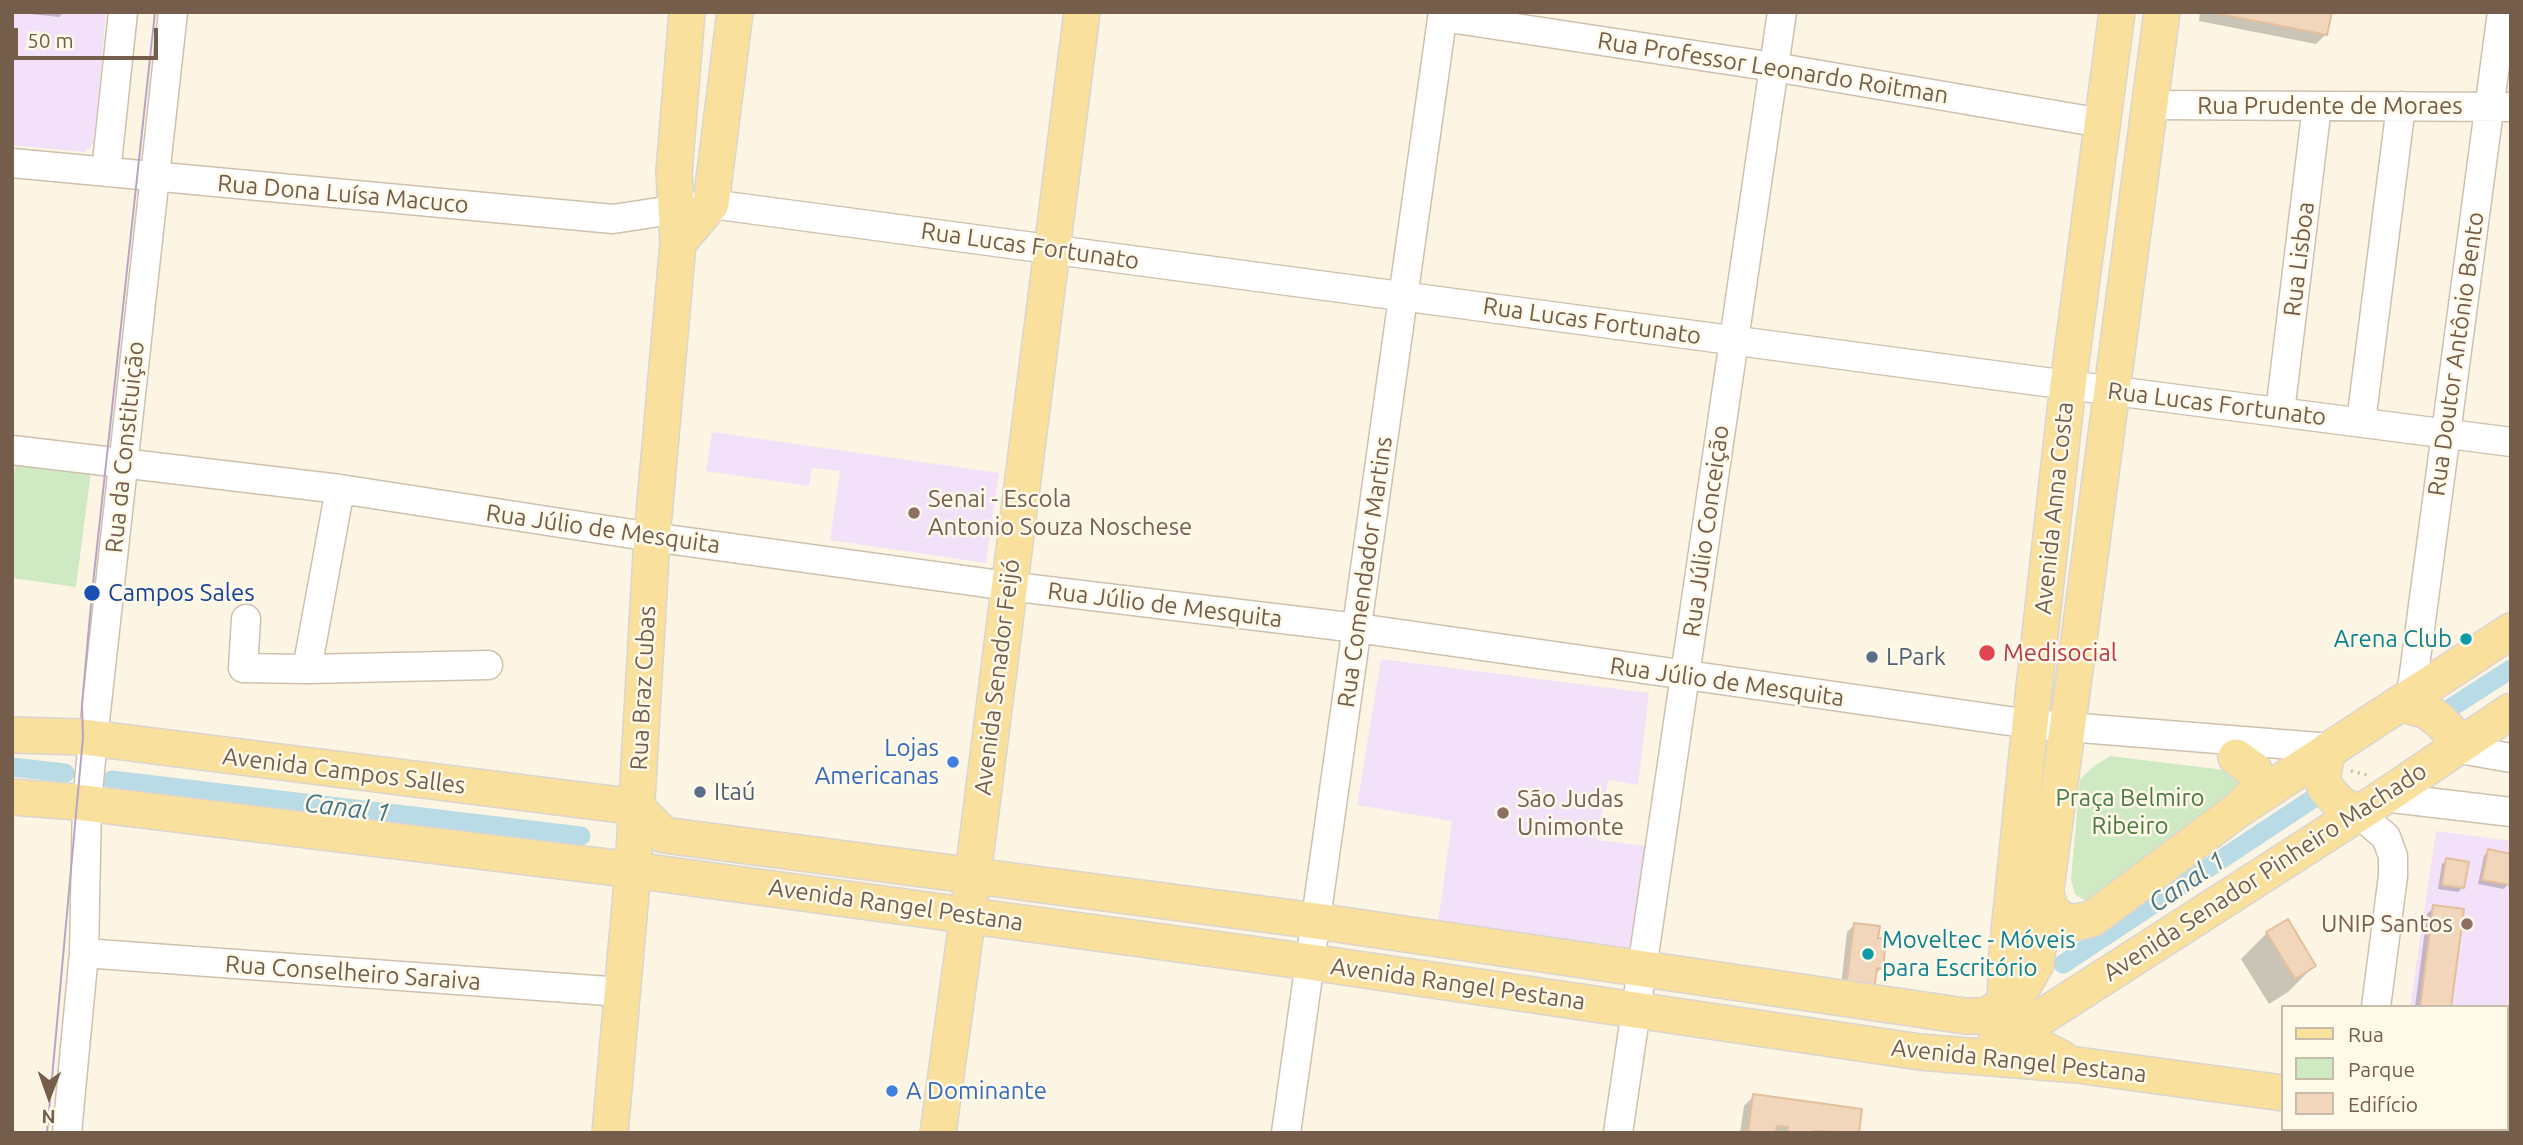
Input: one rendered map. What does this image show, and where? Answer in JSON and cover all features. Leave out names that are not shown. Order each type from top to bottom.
[{"type":"main road","points":[[688,12],[697,22],[709,26],[729,21],[734,14]]},
{"type":"main road","name":"Rua Braz Cubas","points":[[610,1133],[633,870],[652,537],[676,227],[674,172],[688,12]]},
{"type":"main road","name":"Avenida Senador Feijó","points":[[938,1133],[1082,12]]},
{"type":"main road","name":"Avenida Anna Costa","points":[[2007,1010],[2007,953],[2030,724],[2068,385],[2117,12]]},
{"type":"main road","name":"Avenida Anna Costa","points":[[2007,1010],[2036,964],[2162,12]]},
{"type":"main road","points":[[676,227],[711,204],[734,14]]},
{"type":"main road","points":[[683,57],[693,49],[706,46],[719,52],[729,62]]},
{"type":"main road","points":[[2046,894],[2050,908],[2059,918],[2072,923],[2086,922],[2239,809],[2320,761],[2511,631]]},
{"type":"main road","points":[[2406,700],[2439,720],[2449,730],[2454,748]]},
{"type":"main road","name":"Avenida Senador Pinheiro Machado","points":[[1938,1054],[1975,1049],[2007,1010],[2048,1013],[2371,805],[2511,711]]},
{"type":"main road","name":"Avenida Campos Salles","points":[[12,735],[44,734],[93,738],[636,807]]},
{"type":"main road","points":[[2235,757],[2254,770],[2258,783],[2256,791],[2239,809]]},
{"type":"main road","points":[[2320,761],[2331,796],[2341,805],[2371,805]]},
{"type":"main road","points":[[12,797],[87,803],[633,870]]},
{"type":"main road","name":"Avenida Rangel Pestana","points":[[636,807],[664,835],[1316,921],[1965,1016],[2007,1010]]},
{"type":"main road","name":"Avenida Rangel Pestana","points":[[633,870],[1310,962],[1938,1054],[2077,1065],[2282,1093]]},
{"type":"main road","points":[[2007,1010],[2039,1049],[2077,1065]]},
{"type":"street","points":[[106,172],[123,12]]},
{"type":"street","name":"Rua da Constituição","points":[[67,1133],[84,953],[87,803],[93,738],[173,12]]},
{"type":"street","name":"Rua Júlio Conceição","points":[[1618,1133],[1782,12]]},
{"type":"street","name":"Rua Doutor Antônio Bento","points":[[2406,700],[2446,433],[2500,107],[2502,12]]},
{"type":"street","name":"Rua Professor Leonardo Roitman","points":[[1443,15],[1774,67],[2102,123]]},
{"type":"street","name":"Rua Comendador Martins","points":[[1286,1133],[1443,15]]},
{"type":"street","name":"Rua Prudente de Moraes","points":[[2150,105],[2500,107]]},
{"type":"street","name":"Rua Lisboa","points":[[2280,412],[2317,106]]},
{"type":"street","points":[[2361,422],[2401,106]]},
{"type":"street","name":"Rua Dona Luísa Macuco","points":[[12,163],[585,218],[623,219],[676,227]]},
{"type":"street","name":"Rua Lucas Fortunato","points":[[711,204],[2511,442]]},
{"type":"street","name":"Rua Júlio de Mesquita","points":[[12,450],[340,489],[652,537],[1009,586],[1357,628],[1685,677],[2030,724],[2066,736]]},
{"type":"street","points":[[307,669],[340,489]]},
{"type":"street","points":[[246,619],[243,668],[488,665]]},
{"type":"street","points":[[2066,736],[2087,744],[2235,757],[2320,761]]},
{"type":"street","points":[[2066,736],[2320,761]]},
{"type":"street","points":[[2454,748],[2511,758]]},
{"type":"street","points":[[2376,1005],[2393,876],[2393,856],[2371,805],[2511,812]]},
{"type":"street","name":"Rua Conselheiro Saraiva","points":[[84,953],[622,992]]},
{"type":"shaded area","points":[[12,12],[106,12],[94,143],[85,152],[12,145]]},
{"type":"shaded area","name":"Senai - Escola Antonio Souza Noschese","points":[[712,432],[999,473],[986,563],[830,540],[840,471],[812,468],[809,486],[706,471]]},
{"type":"shaded area","name":"São Judas Unimonte","points":[[1381,659],[1649,693],[1638,785],[1608,780],[1597,840],[1648,846],[1628,955],[1437,929],[1452,821],[1357,805]]},
{"type":"shaded area","name":"UNIP Santos","points":[[2436,831],[2511,841],[2511,1110],[2509,1005],[2410,1005]]},
{"type":"green space","points":[[16,461],[91,471],[76,587],[12,578],[12,492]]},
{"type":"green space","name":"Praça Belmiro Ribeiro","points":[[2110,756],[2224,770],[2243,775],[2250,789],[2093,906],[2075,894],[2071,880],[2080,779]]},
{"type":"building","points":[[2210,12],[2332,12],[2327,35]]},
{"type":"building","points":[[2488,849],[2511,854],[2510,885],[2482,880]]},
{"type":"building","points":[[2446,858],[2469,862],[2464,888],[2442,885]]},
{"type":"building","points":[[2433,905],[2464,909],[2451,1005],[2420,1005]]},
{"type":"building","points":[[2288,919],[2316,966],[2295,979],[2266,932]]},
{"type":"building","name":"Moveltec - Móveis para Escritório","points":[[1854,923],[1880,926],[1878,938],[1886,939],[1883,969],[1877,968],[1874,991],[1846,988]]},
{"type":"building","points":[[1753,1094],[1862,1109],[1859,1133],[1787,1133],[1788,1127],[1777,1126],[1776,1133],[1748,1133]]},
{"type":"waterway","name":"Canal 1","points":[[2449,709],[2511,669]]},
{"type":"waterway","name":"Canal 1","points":[[12,767],[65,773]]},
{"type":"waterway","name":"Canal 1","points":[[112,780],[581,836]]},
{"type":"waterway","name":"Canal 1","points":[[2063,964],[2311,800]]},
{"type":"tram line","points":[[47,1133],[83,737],[82,705],[92,593],[155,12]]},
{"type":"place","name":"Senai - Escola Antonio Souza Noschese","points":[[914,513]]},
{"type":"place","name":"Campos Sales","points":[[92,593]]},
{"type":"place","name":"Arena Club","points":[[2466,639]]},
{"type":"place","name":"Medisocial","points":[[1987,653]]},
{"type":"place","name":"LPark","points":[[1872,657]]},
{"type":"place","name":"Lojas Americanas","points":[[953,762]]},
{"type":"place","name":"Itaú","points":[[700,792]]},
{"type":"place","name":"São Judas Unimonte","points":[[1503,813]]},
{"type":"place","name":"UNIP Santos","points":[[2467,924]]},
{"type":"place","name":"Moveltec - Móveis para Escritório","points":[[1868,954]]},
{"type":"place","name":"A Dominante","points":[[892,1091]]}]
